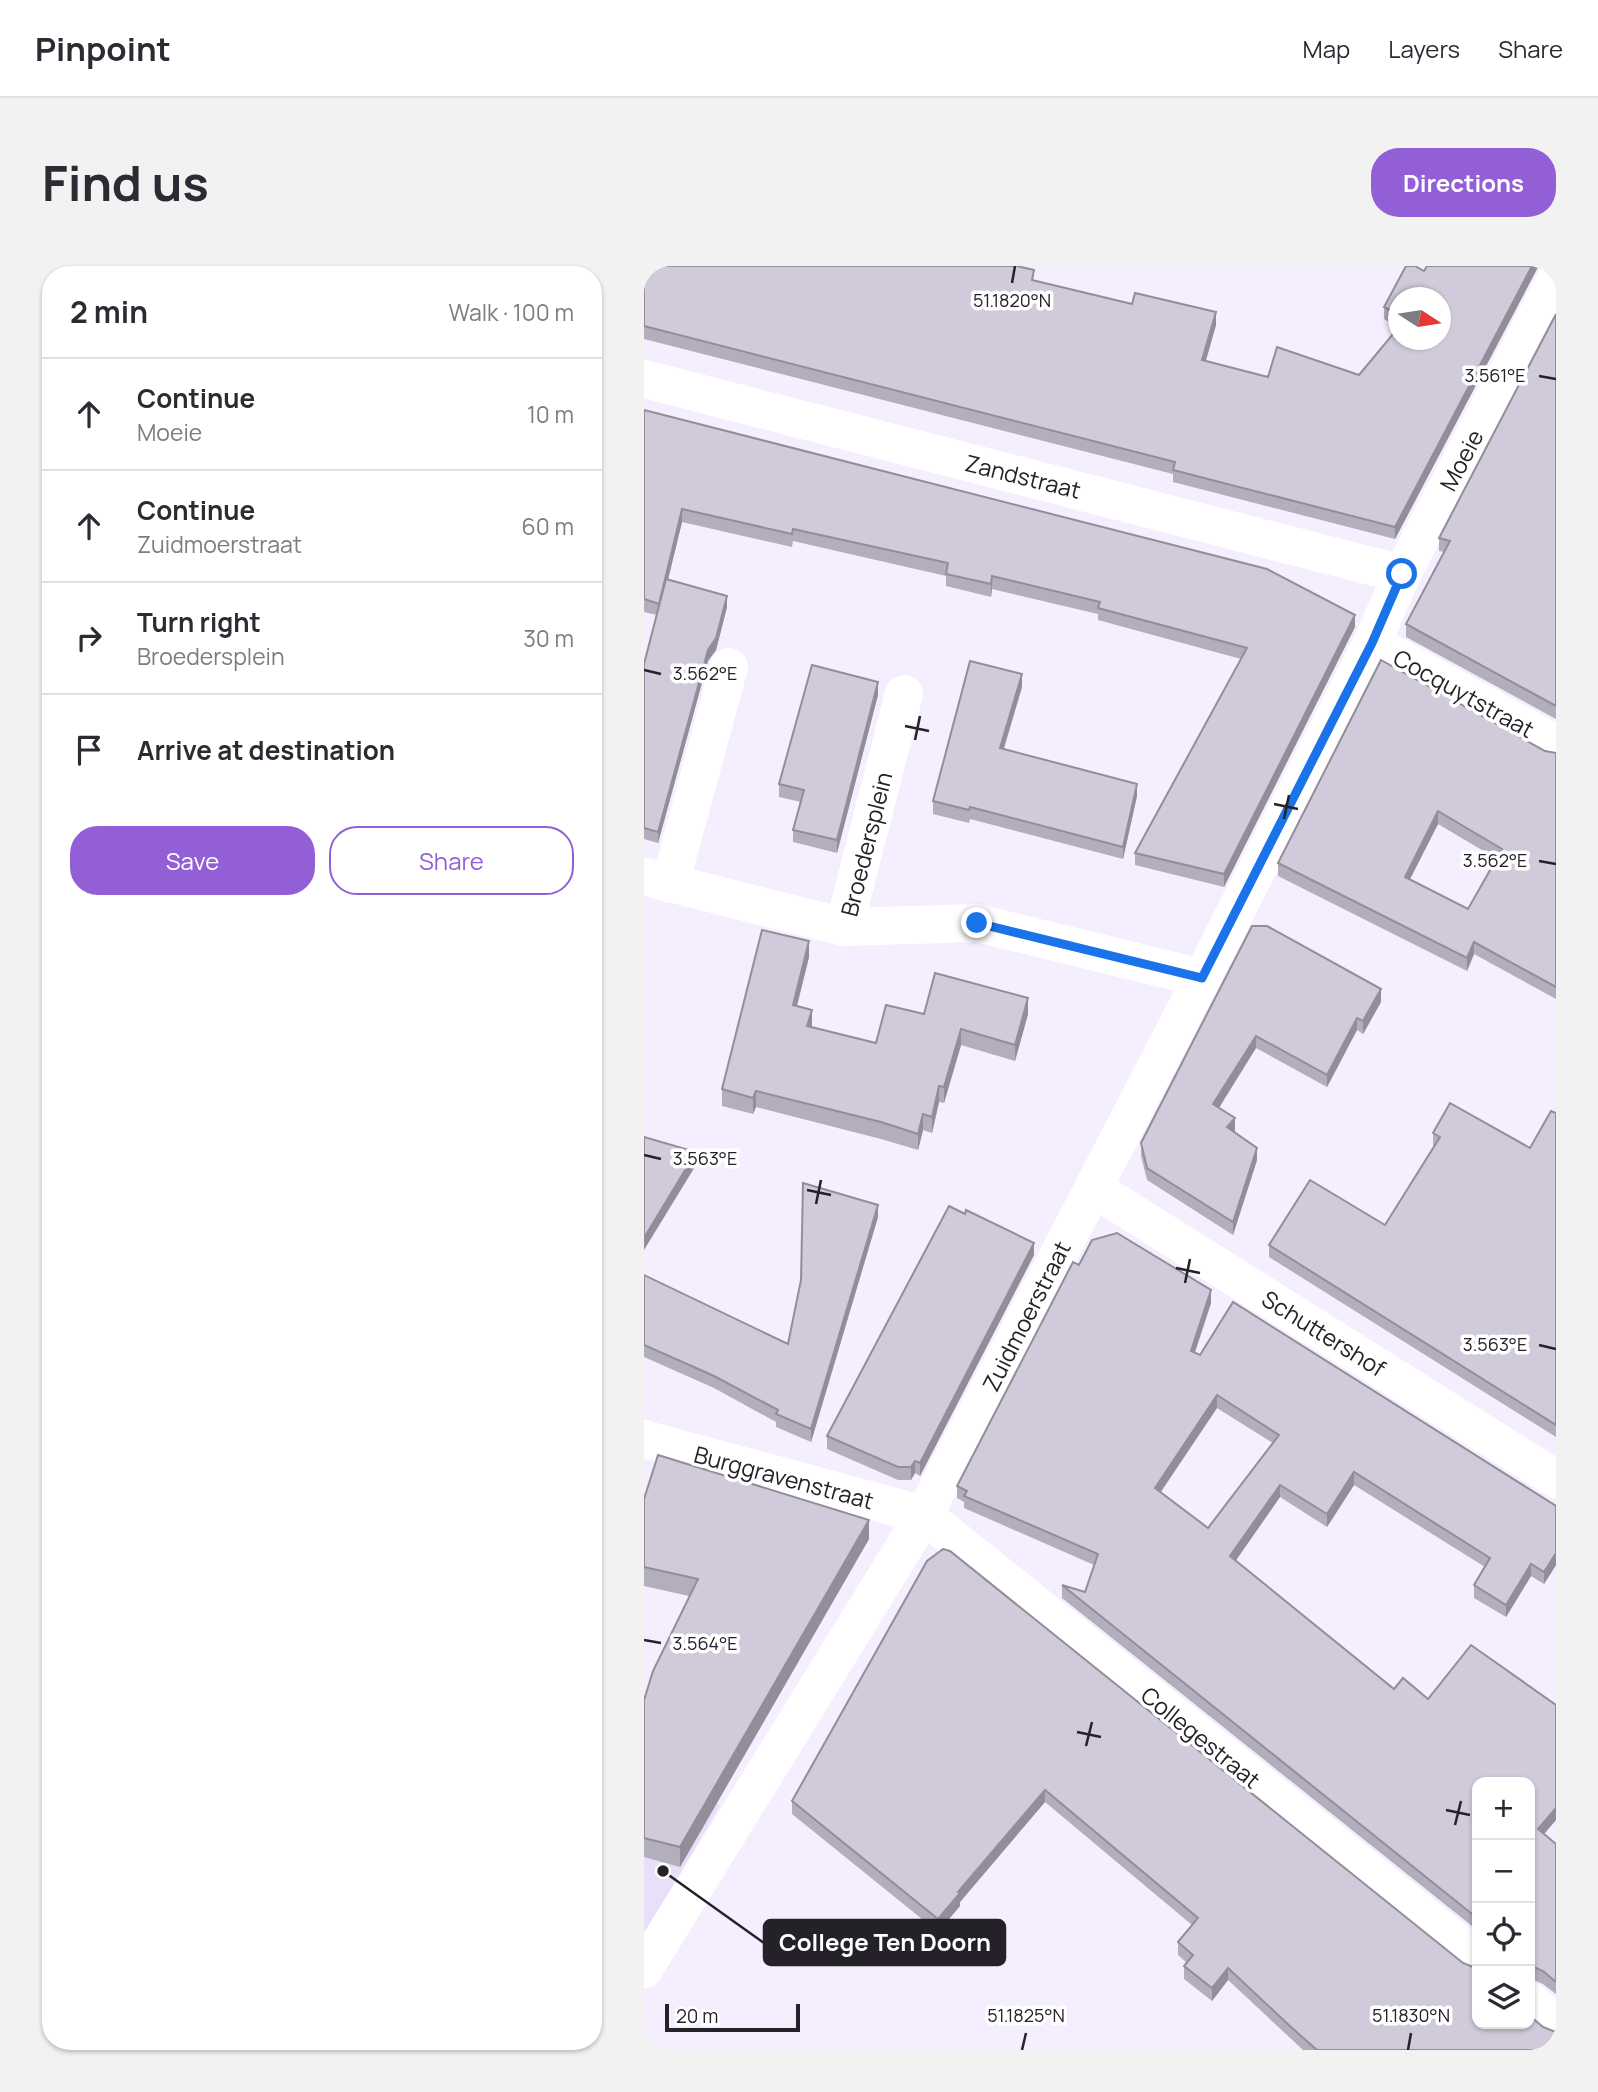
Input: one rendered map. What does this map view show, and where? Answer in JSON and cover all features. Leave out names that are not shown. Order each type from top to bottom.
[{"type":"street","name":"Moeie","points":[[1372,643],[1402,574],[1556,279]]},
{"type":"street","name":"Zandstraat","points":[[644,379],[1402,574]]},
{"type":"street","name":"Cocquytstraat","points":[[1372,643],[1556,744]]},
{"type":"street","name":"Zuidmoerstraat","points":[[644,1969],[924,1515],[1372,643]]},
{"type":"street","points":[[729,667],[657,880],[844,927]]},
{"type":"street","name":"Broedersplein","points":[[904,694],[844,927],[977,923],[1202,978]]},
{"type":"street","name":"Schuttershof","points":[[1093,1188],[1556,1479]]},
{"type":"street","name":"Burggravenstraat","points":[[644,1439],[924,1515]]},
{"type":"street","name":"Collegestraat","points":[[924,1515],[1472,1954]]},
{"type":"street","points":[[1535,2005],[1556,2022]]},
{"type":"shaded area","points":[[644,1781],[720,1805],[644,1937]]},
{"type":"building","points":[[644,266],[1017,266],[1034,270],[1032,280],[1132,304],[1135,293],[1216,312],[1202,360],[1268,377],[1277,347],[1359,375],[1388,340],[1388,350],[1451,350],[1451,287],[1395,287],[1406,266],[1415,266],[1424,271],[1427,266],[1532,266],[1395,527],[1173,470],[1175,462],[644,326]]},
{"type":"building","points":[[1556,314],[1556,706],[1406,624],[1450,541],[1439,538]]},
{"type":"building","points":[[644,410],[1267,569],[1355,615],[1224,874],[1135,853],[1247,648],[1098,608],[1100,602],[992,576],[991,584],[946,574],[948,563],[793,529],[792,534],[682,509],[659,604],[644,599]]},
{"type":"building","points":[[666,579],[727,596],[716,638],[708,650],[658,832],[644,828],[644,664]]},
{"type":"building","points":[[1381,660],[1545,751],[1556,753],[1556,987],[1474,942],[1467,958],[1278,863]],"holes":[[[1438,811],[1502,849],[1468,909],[1405,877]]]},
{"type":"building","points":[[970,661],[1022,674],[1000,748],[1137,784],[1123,847],[970,807],[969,810],[933,801]]},
{"type":"building","points":[[812,665],[878,682],[837,840],[793,830],[804,790],[779,784]]},
{"type":"building","points":[[1252,926],[1267,926],[1381,989],[1363,1021],[1357,1018],[1327,1075],[1256,1036],[1213,1104],[1235,1118],[1227,1127],[1257,1148],[1233,1222],[1147,1168],[1141,1143]]},
{"type":"building","points":[[762,930],[809,941],[793,1005],[812,1010],[807,1026],[876,1043],[886,1005],[924,1014],[935,973],[1028,998],[1015,1045],[961,1029],[944,1087],[939,1086],[932,1117],[923,1114],[918,1134],[881,1122],[756,1091],[753,1098],[722,1089]]},
{"type":"building","points":[[1450,1103],[1530,1148],[1551,1111],[1556,1113],[1556,1425],[1269,1245],[1310,1180],[1385,1225],[1440,1137],[1433,1133]]},
{"type":"building","points":[[644,1137],[696,1152],[644,1238]]},
{"type":"building","points":[[803,1183],[878,1205],[811,1429],[776,1414],[778,1410],[714,1376],[644,1345],[644,1275],[788,1344],[801,1280]]},
{"type":"building","points":[[949,1206],[965,1214],[966,1210],[1034,1243],[920,1463],[915,1461],[911,1467],[898,1467],[827,1436]]},
{"type":"building","points":[[1117,1233],[1211,1290],[1191,1351],[1200,1355],[1233,1302],[1556,1506],[1556,1553],[1544,1572],[1531,1564],[1506,1605],[1474,1585],[1490,1558],[1354,1472],[1327,1514],[1280,1485],[1230,1556],[1394,1689],[1403,1678],[1428,1699],[1471,1645],[1556,1705],[1556,1808],[1538,1829],[1556,1844],[1556,1982],[1535,1967],[1535,1777],[1472,1777],[1472,1914],[1062,1585],[1085,1592],[1098,1554],[964,1496],[967,1491],[957,1486],[1073,1262],[1079,1265],[1092,1240]],"holes":[[[1217,1395],[1279,1435],[1208,1528],[1155,1488]]]},
{"type":"building","points":[[658,1455],[869,1520],[680,1847],[644,1838],[644,1700],[653,1671],[698,1579],[644,1567],[644,1499]]},
{"type":"building","points":[[943,1549],[950,1551],[1463,1963],[1472,1967],[1472,2029],[1535,2029],[1535,2020],[1543,2027],[1556,2031],[1556,2050],[1317,2050],[1228,1968],[1212,1988],[1184,1966],[1193,1955],[1178,1942],[1198,1918],[1045,1790],[938,1919],[792,1801],[927,1561]]},
{"type":"place","name":"College Ten Doorn","points":[[663,1871]]},
{"type":"route","points":[[977,923],[1202,978],[1372,643],[1402,574]]}]
